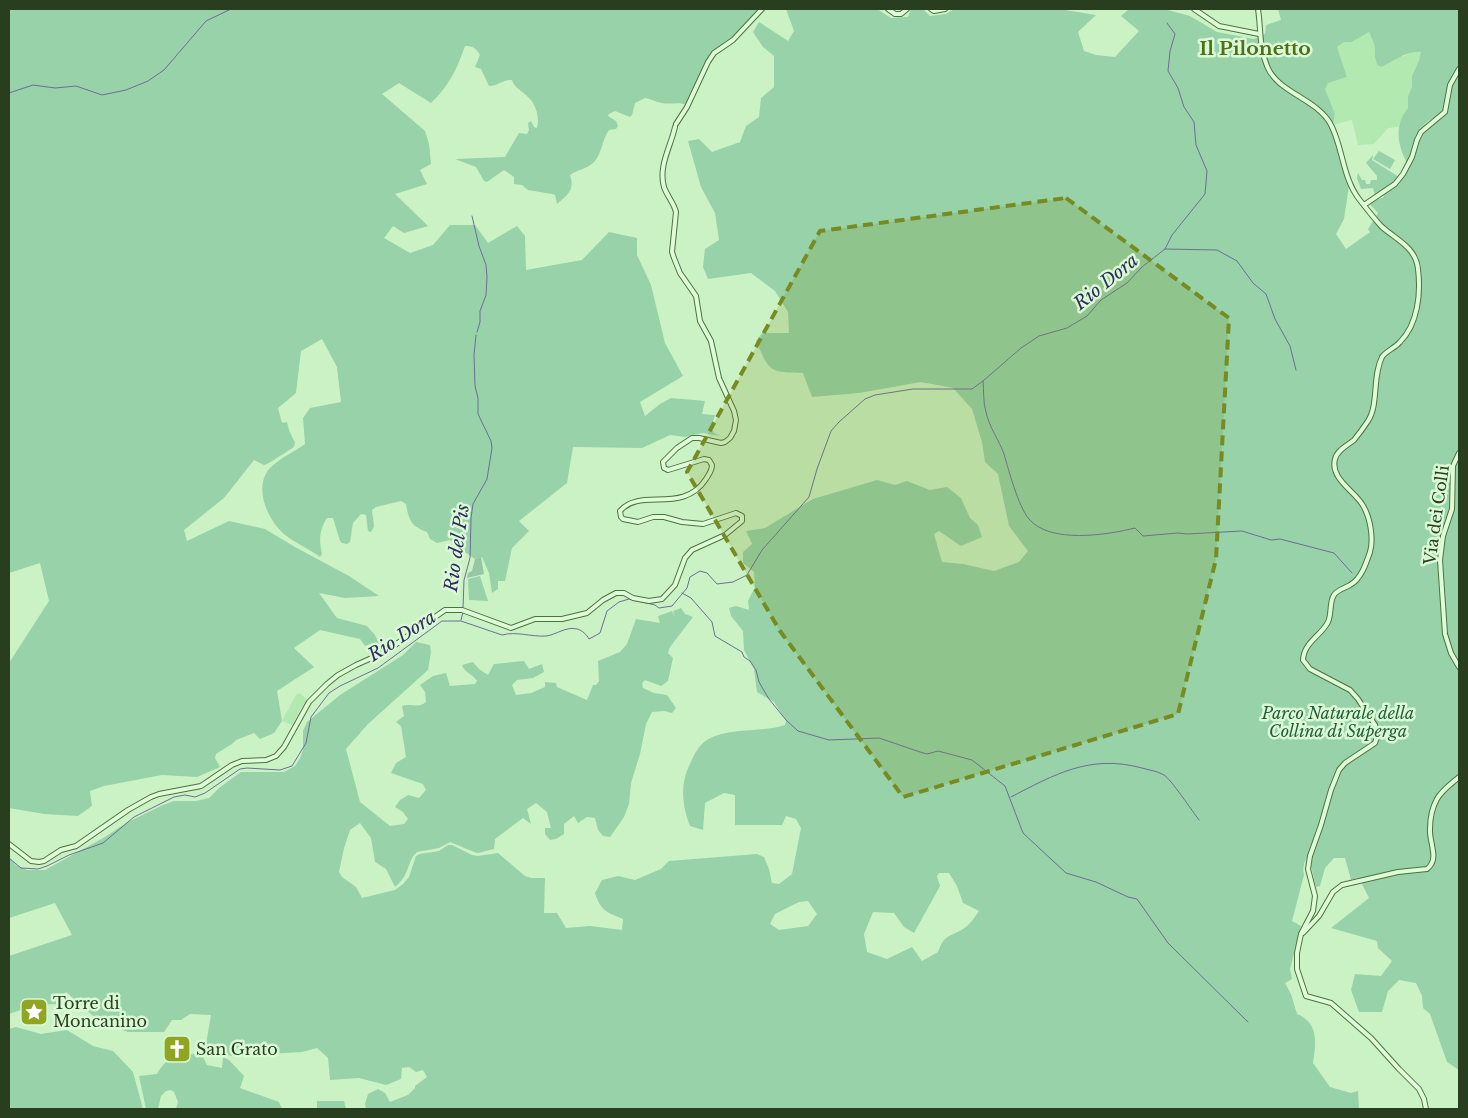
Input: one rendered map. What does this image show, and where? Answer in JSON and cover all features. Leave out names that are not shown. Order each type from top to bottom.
[{"type":"street","points":[[9,844],[31,861],[44,861],[61,850],[76,846],[128,810],[159,794],[200,786],[238,763],[266,760],[276,756],[284,747],[309,702],[327,684],[356,665],[385,652],[445,610],[463,611],[511,628],[535,619],[562,619],[587,613],[603,600],[616,593],[624,593],[633,598],[648,601],[662,599],[674,585],[685,558],[692,550],[725,535],[742,521],[742,516],[736,513],[702,524],[682,522],[664,517],[632,522],[625,520],[620,514],[622,508],[637,501],[676,499],[695,492],[700,488],[712,470],[709,460],[704,459],[668,470],[664,468],[663,462],[677,448],[692,438],[725,442],[734,431],[736,420],[734,411],[719,378],[711,341],[700,321],[696,296],[680,273],[672,252],[676,212],[666,193],[662,173],[675,125],[682,116],[714,53],[733,40],[762,9]]},
{"type":"street","points":[[888,9],[895,14],[901,14],[907,9]]},
{"type":"street","points":[[930,9],[934,11],[945,9]]},
{"type":"street","points":[[1194,9],[1219,26],[1259,34]]},
{"type":"street","points":[[1258,9],[1259,34],[1267,68],[1274,78],[1316,107],[1329,122],[1337,140],[1354,193],[1382,227],[1412,252],[1418,267],[1418,301],[1414,321],[1404,338],[1382,357],[1374,389],[1375,406],[1369,419],[1355,439],[1337,454],[1335,459],[1336,473],[1340,480],[1363,505],[1372,536],[1370,552],[1360,576],[1353,584],[1335,593],[1328,623],[1306,647],[1303,660],[1310,670],[1350,690],[1375,725],[1378,739],[1371,747],[1342,766],[1336,777],[1310,856],[1308,869],[1314,887],[1314,903],[1313,911],[1301,934],[1297,953],[1297,969],[1306,996],[1331,1003],[1371,1038],[1419,1089],[1426,1109]]},
{"type":"street","points":[[1364,206],[1395,184],[1403,174],[1421,132],[1445,112],[1450,85],[1459,69]]},
{"type":"street","name":"Via dei Colli","points":[[1459,453],[1453,466],[1452,510],[1443,536],[1440,560],[1445,634],[1451,654],[1459,667]]},
{"type":"street","points":[[1301,934],[1319,916],[1333,892],[1342,885],[1398,872],[1427,870],[1434,857],[1430,831],[1431,815],[1437,799],[1446,787],[1459,777]]},
{"type":"highlighted area","points":[[1066,198],[1229,318],[1216,559],[1178,714],[903,797],[780,631],[687,472],[820,231]]},
{"type":"green space","points":[[9,9],[758,9],[738,33],[710,53],[687,105],[681,103],[662,103],[645,98],[635,103],[630,117],[615,111],[609,114],[608,116],[616,121],[618,126],[616,129],[609,130],[597,159],[588,167],[570,175],[572,184],[570,191],[557,204],[555,195],[528,190],[522,185],[514,184],[514,177],[504,170],[487,182],[484,181],[476,167],[455,159],[505,157],[519,133],[527,134],[529,130],[528,123],[531,121],[534,127],[537,128],[538,124],[538,116],[533,103],[512,80],[489,86],[481,69],[475,67],[480,55],[474,48],[465,46],[452,77],[431,103],[399,83],[382,94],[425,131],[429,144],[431,164],[420,170],[427,184],[395,194],[428,226],[404,233],[393,226],[384,238],[410,253],[433,245],[450,225],[475,225],[488,243],[517,226],[525,236],[526,270],[582,260],[609,232],[637,238],[637,255],[651,285],[665,343],[683,376],[640,402],[645,416],[671,398],[705,401],[702,414],[715,415],[711,428],[714,433],[721,436],[702,433],[685,437],[670,435],[642,448],[573,447],[567,483],[519,521],[529,531],[512,548],[505,581],[498,581],[498,589],[492,593],[489,573],[482,557],[475,559],[450,540],[437,543],[430,539],[427,532],[414,525],[408,515],[406,504],[401,501],[376,507],[372,510],[374,526],[371,532],[368,531],[366,515],[361,514],[353,523],[350,542],[347,544],[340,541],[333,518],[327,518],[321,531],[322,554],[320,557],[288,537],[278,528],[268,512],[262,493],[265,476],[270,468],[305,444],[303,418],[310,408],[341,402],[337,367],[322,339],[301,351],[296,393],[278,408],[282,423],[287,422],[295,443],[294,447],[264,465],[254,460],[224,498],[184,530],[187,541],[229,521],[265,529],[349,576],[379,596],[345,598],[319,593],[337,618],[367,626],[375,635],[383,651],[379,653],[373,643],[365,646],[360,639],[320,630],[294,648],[314,667],[277,691],[282,721],[274,733],[260,739],[254,733],[236,740],[216,754],[215,758],[220,767],[197,777],[162,775],[104,786],[90,791],[92,806],[78,816],[44,814],[9,808],[9,663],[49,601],[40,563],[9,573]]},
{"type":"green space","name":"Parco Naturale della Collina di Superga","points":[[786,9],[877,9],[891,18],[908,17],[911,9],[923,9],[930,16],[946,14],[954,9],[1059,9],[1096,15],[1078,32],[1084,51],[1096,55],[1115,57],[1139,31],[1121,16],[1129,9],[1164,9],[1190,16],[1217,32],[1254,39],[1259,37],[1266,68],[1270,74],[1315,108],[1331,124],[1349,186],[1344,219],[1336,234],[1346,249],[1370,232],[1368,229],[1378,213],[1369,203],[1384,197],[1383,195],[1399,184],[1413,161],[1423,133],[1447,113],[1452,86],[1459,72],[1459,1070],[1447,1062],[1430,1014],[1423,1008],[1422,996],[1416,983],[1399,980],[1388,991],[1382,1012],[1359,1012],[1351,990],[1355,974],[1381,976],[1392,961],[1378,948],[1377,941],[1331,928],[1369,898],[1359,878],[1351,880],[1345,858],[1334,858],[1325,868],[1320,886],[1316,887],[1311,866],[1316,844],[1306,859],[1304,866],[1304,875],[1292,921],[1301,926],[1290,969],[1292,979],[1285,983],[1291,994],[1297,1014],[1304,1018],[1313,1028],[1315,1048],[1313,1063],[1330,1087],[1351,1093],[1358,1091],[1359,1109],[366,1109],[365,1104],[368,1094],[378,1089],[385,1093],[390,1102],[408,1095],[415,1086],[427,1077],[423,1070],[416,1072],[409,1067],[402,1068],[401,1079],[386,1085],[359,1078],[330,1080],[328,1058],[317,1048],[302,1052],[232,1056],[205,1050],[211,1015],[190,1014],[181,1020],[172,1020],[164,1032],[128,1032],[99,1021],[66,992],[57,1004],[35,1005],[9,1014],[9,956],[72,935],[55,903],[9,918],[9,857],[16,865],[27,870],[45,870],[105,837],[126,823],[163,805],[174,801],[196,801],[209,798],[241,772],[284,772],[295,766],[300,758],[303,750],[303,731],[307,722],[340,695],[403,655],[416,642],[430,645],[431,652],[428,670],[368,724],[346,749],[360,802],[390,826],[404,824],[408,819],[403,812],[395,807],[400,800],[408,795],[419,798],[426,790],[423,784],[391,773],[396,763],[406,757],[401,726],[396,722],[404,716],[402,706],[417,706],[426,702],[425,692],[420,685],[433,676],[446,673],[450,686],[475,684],[477,681],[462,665],[473,662],[488,675],[494,664],[524,661],[529,669],[542,664],[544,672],[533,678],[517,680],[512,685],[516,695],[531,693],[545,687],[545,682],[556,683],[557,687],[587,700],[593,685],[596,685],[599,681],[598,661],[620,652],[627,644],[636,619],[660,623],[658,616],[672,611],[675,618],[673,611],[681,608],[685,614],[693,617],[670,647],[668,653],[673,658],[668,681],[661,686],[645,680],[642,683],[643,688],[654,693],[667,695],[676,708],[672,713],[664,711],[652,712],[646,724],[640,754],[631,783],[629,804],[624,817],[610,837],[603,836],[598,830],[595,818],[587,817],[578,823],[574,816],[564,824],[564,834],[550,840],[545,834],[545,828],[551,828],[547,812],[536,803],[527,809],[531,824],[523,818],[495,839],[494,849],[478,853],[450,842],[439,848],[417,852],[411,860],[404,877],[395,887],[386,869],[375,862],[371,838],[360,823],[350,830],[339,872],[342,877],[356,887],[362,898],[395,890],[409,877],[416,856],[439,851],[448,845],[478,856],[498,853],[525,876],[545,878],[544,913],[557,913],[566,928],[590,926],[622,930],[623,919],[605,910],[597,899],[595,893],[602,880],[618,876],[635,880],[661,869],[669,861],[757,854],[764,857],[772,883],[779,884],[792,874],[801,828],[796,819],[786,816],[782,825],[735,825],[735,795],[724,793],[705,803],[703,830],[690,826],[685,811],[683,788],[686,773],[695,753],[705,741],[726,733],[775,728],[785,725],[786,721],[774,702],[757,692],[754,669],[744,650],[743,631],[731,616],[729,608],[736,606],[749,610],[748,601],[755,587],[754,572],[743,563],[743,552],[752,544],[746,531],[765,528],[813,499],[877,480],[895,485],[907,481],[930,490],[947,487],[961,498],[970,518],[978,525],[982,537],[961,546],[939,531],[934,534],[942,562],[963,564],[994,571],[1019,562],[1028,551],[1009,526],[998,474],[985,462],[982,442],[972,409],[953,388],[921,382],[859,393],[812,397],[803,373],[776,371],[764,359],[756,341],[762,333],[789,333],[788,312],[775,291],[751,273],[708,279],[703,267],[705,249],[719,240],[715,213],[701,187],[688,141],[699,139],[712,152],[740,142],[746,126],[759,117],[761,98],[774,87],[774,56],[763,47],[753,32],[759,22],[788,41],[794,31]],"holes":[[[939,873],[949,873],[957,886],[963,903],[979,911],[970,924],[945,939],[938,952],[922,961],[912,947],[887,959],[867,952],[864,934],[873,912],[894,913],[904,927],[914,933],[940,886],[937,876]],[[808,901],[817,914],[808,926],[779,930],[770,924],[775,914],[799,902]]]},
{"type":"green space","points":[[1278,9],[1459,9],[1459,65],[1448,85],[1443,111],[1422,127],[1412,147],[1408,164],[1399,143],[1399,128],[1408,108],[1412,76],[1421,52],[1411,53],[1381,67],[1377,65],[1375,47],[1369,32],[1352,42],[1344,42],[1337,47],[1347,77],[1328,83],[1325,89],[1335,114],[1333,124],[1317,106],[1282,83],[1268,67],[1261,36],[1265,34],[1266,25],[1281,20]]},
{"type":"green space","points":[[1369,32],[1375,47],[1377,65],[1381,67],[1394,58],[1415,51],[1421,52],[1421,55],[1412,76],[1408,108],[1398,127],[1388,128],[1374,144],[1358,145],[1352,120],[1333,125],[1335,114],[1324,89],[1328,83],[1347,77],[1337,47],[1344,42],[1352,42]]},
{"type":"green space","points":[[1379,151],[1395,160],[1390,169],[1373,159]]},
{"type":"green space","points":[[1373,155],[1372,160],[1399,177],[1375,196],[1373,188],[1361,189],[1357,178],[1358,173],[1362,180],[1365,180],[1366,184],[1370,184],[1371,180],[1377,180],[1377,176],[1366,163]]},
{"type":"green space","points":[[481,557],[484,574],[467,578],[468,573],[472,571],[475,559]]},
{"type":"green space","points":[[480,576],[488,601],[469,600],[468,579]]},
{"type":"green space","points":[[300,693],[307,700],[292,725],[282,721],[296,695]]},
{"type":"green space","points":[[16,1027],[41,1034],[67,1030],[93,1046],[113,1051],[133,1072],[143,1109],[9,1109],[9,1029]]},
{"type":"green space","points":[[193,1054],[202,1055],[207,1065],[222,1068],[223,1057],[229,1060],[244,1076],[240,1088],[279,1102],[282,1109],[176,1109],[178,1102],[174,1092],[171,1090],[166,1091],[161,1096],[158,1109],[146,1109],[139,1076],[157,1074],[160,1068],[168,1061]]},
{"type":"green space","points":[[317,1101],[344,1101],[346,1109],[317,1109]]},
{"type":"waterway","points":[[9,93],[33,85],[55,88],[76,86],[102,95],[126,90],[148,81],[164,70],[206,21],[231,9]]},
{"type":"waterway","name":"Rio Dora","points":[[839,422],[865,399],[875,395],[913,389],[972,389],[1021,348],[1039,336],[1067,328],[1087,316],[1101,300],[1127,283],[1142,267],[1165,249],[1172,235],[1205,194],[1207,171],[1196,145],[1194,122],[1184,107],[1178,88],[1168,71],[1170,51],[1175,34],[1167,23]]},
{"type":"waterway","points":[[472,216],[479,246],[486,265],[487,277],[486,295],[480,311],[480,322],[477,332]]},
{"type":"waterway","points":[[1165,249],[1217,250],[1237,261],[1253,283],[1266,294],[1275,319],[1290,346],[1296,370]]},
{"type":"waterway","name":"Rio del Pis","points":[[463,608],[464,580],[470,558],[473,504],[487,479],[492,448],[491,441],[478,414],[474,355],[476,335]]},
{"type":"waterway","points":[[983,381],[984,405],[987,418],[1000,444],[1011,479],[1025,513],[1038,527],[1050,532],[1079,536],[1135,528],[1143,536],[1242,531],[1271,540],[1280,539],[1334,553],[1352,573]]},
{"type":"waterway","name":"Rio Dora","points":[[9,858],[21,868],[38,869],[103,843],[134,817],[174,797],[185,795],[195,797],[205,793],[240,769],[280,770],[292,766],[306,743],[311,717],[329,693],[378,668],[442,621],[461,621],[502,635],[546,636],[573,628],[586,634],[589,639],[600,633],[607,611],[619,602],[629,599],[655,605],[659,608],[672,606],[687,588],[690,577],[700,571],[707,573],[717,584],[733,582],[747,575],[762,550],[809,497],[831,431],[839,422]]},
{"type":"waterway","points":[[682,593],[691,598],[712,622],[715,636],[742,652],[744,657],[750,661],[769,699],[786,720],[798,731],[829,740],[879,738],[927,754],[938,751],[972,760],[1005,786],[1023,833],[1066,873],[1096,882],[1128,897],[1137,899],[1168,943],[1248,1022]]},
{"type":"waterway","name":"Rio del Pis","points":[[461,620],[463,612]]},
{"type":"waterway","points":[[1011,797],[1058,774],[1074,769],[1106,763],[1124,764],[1159,772],[1167,777],[1199,820]]},
{"type":"place","name":"Torre di Moncanino","points":[[34,1012]]},
{"type":"place","name":"San Grato","points":[[177,1049]]},
{"type":"district","name":"Il Pilonetto","points":[[1255,48]]}]
